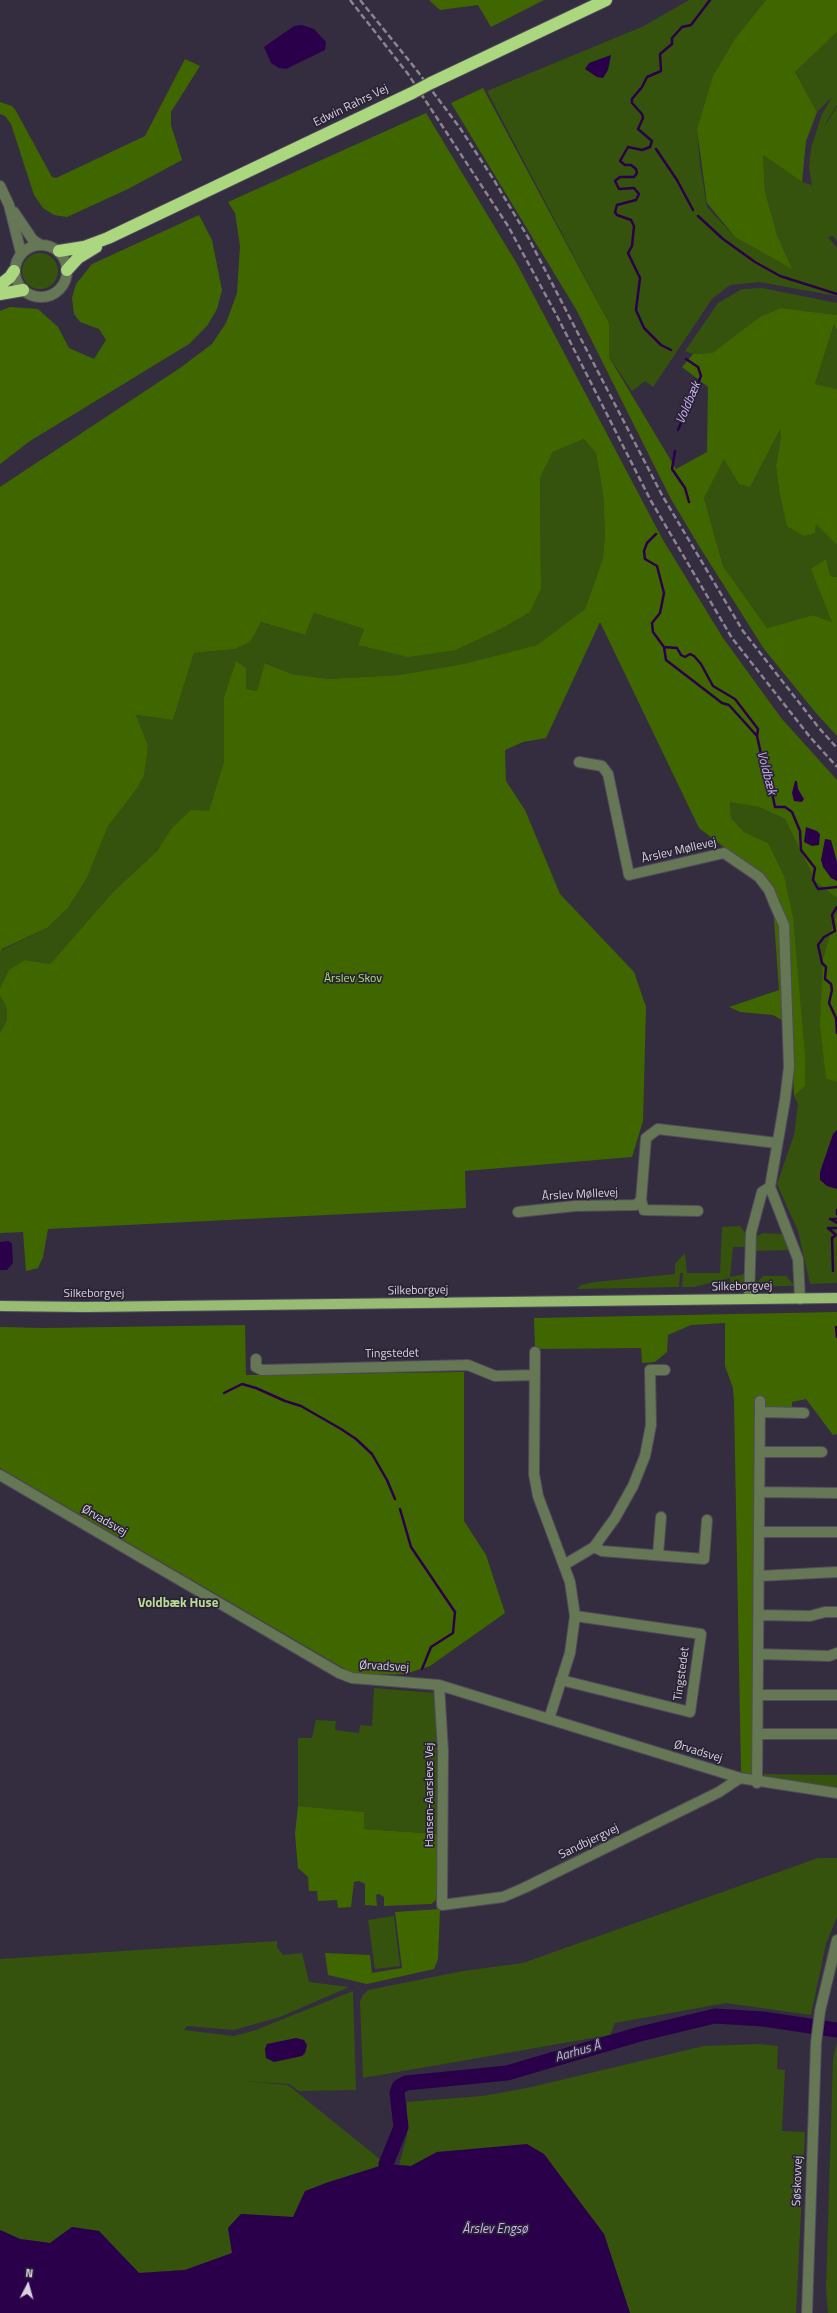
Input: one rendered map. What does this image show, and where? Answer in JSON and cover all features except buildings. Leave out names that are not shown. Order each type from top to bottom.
[{"type":"highway","name":"Edwin Rahrs Vej","points":[[108,238],[606,0]]},
{"type":"highway","points":[[59,251],[84,247],[108,238]]},
{"type":"highway","points":[[67,270],[78,258],[108,238]]},
{"type":"highway","points":[[0,285],[10,277],[14,271]]},
{"type":"highway","points":[[0,294],[23,290]]},
{"type":"main road","name":"Silkeborgvej","points":[[0,1306],[85,1307],[837,1298]]},
{"type":"street","points":[[0,186],[9,205],[34,240],[39,244]]},
{"type":"street","points":[[9,205],[21,253],[14,271],[17,281],[23,290],[36,297],[52,295],[62,287],[67,270],[65,260],[59,251],[50,246],[39,244],[32,246],[21,253]]},
{"type":"street","name":"Årslev Møllevej","points":[[579,762],[602,766],[608,774],[629,875],[724,853],[759,877],[769,890],[784,925],[789,1043],[786,1096],[770,1187],[762,1192],[751,1233],[749,1299]]},
{"type":"street","points":[[698,1211],[644,1210],[642,1200],[646,1138],[658,1129],[777,1143]]},
{"type":"street","points":[[770,1187],[798,1259],[800,1299]]},
{"type":"street","name":"Årslev Møllevej","points":[[518,1212],[575,1206],[636,1205],[642,1200]]},
{"type":"street","points":[[535,1352],[534,1474],[538,1496],[564,1565],[574,1598],[575,1616],[570,1653],[549,1719]]},
{"type":"street","name":"Tingstedet","points":[[256,1359],[256,1367],[262,1370],[468,1365],[495,1376],[535,1375]]},
{"type":"street","points":[[564,1565],[594,1547],[615,1518],[633,1486],[645,1456],[651,1425],[650,1370],[665,1370]]},
{"type":"street","points":[[757,1783],[760,1401]]},
{"type":"street","points":[[760,1412],[804,1413]]},
{"type":"street","points":[[760,1452],[822,1452]]},
{"type":"street","name":"Ørvadsvej","points":[[0,1475],[339,1673],[352,1678],[368,1681],[415,1682],[440,1685],[757,1783],[837,1793]]},
{"type":"street","points":[[760,1492],[837,1493]]},
{"type":"street","points":[[658,1555],[661,1517]]},
{"type":"street","points":[[594,1547],[602,1551],[704,1559],[707,1520]]},
{"type":"street","points":[[760,1532],[837,1532]]},
{"type":"street","points":[[759,1576],[792,1576],[803,1572],[837,1572]]},
{"type":"street","points":[[759,1615],[810,1616],[825,1612],[837,1612]]},
{"type":"street","name":"Tingstedet","points":[[561,1680],[690,1712],[701,1634],[575,1616]]},
{"type":"street","points":[[758,1654],[829,1656],[837,1653]]},
{"type":"street","name":"Hansen-Aarslevs Vej","points":[[440,1685],[443,1751],[442,1906]]},
{"type":"street","points":[[758,1695],[837,1695]]},
{"type":"street","points":[[758,1734],[837,1734]]},
{"type":"street","name":"Sandbjergvej","points":[[442,1906],[503,1897],[524,1888],[719,1792],[740,1778]]},
{"type":"street","name":"Søskovvej","points":[[807,2313],[816,2047],[820,2011],[837,1940]]},
{"type":"green space","points":[[429,0],[544,0],[491,27],[478,5],[440,10]]},
{"type":"green space","points":[[689,0],[766,0],[737,36],[697,130],[700,164],[707,207],[735,237],[791,268],[777,235],[765,191],[763,155],[802,182],[812,185],[809,168],[811,148],[822,114],[832,97],[817,112],[795,72],[837,32],[837,105],[824,128],[837,106],[837,241],[833,236],[828,237],[837,248],[837,296],[759,282],[730,285],[712,299],[653,387],[645,381],[632,391],[609,357],[609,323],[487,91],[644,26]]},
{"type":"green space","points":[[766,0],[837,0],[837,32],[795,72],[817,112],[806,141],[802,182],[763,155],[765,191],[777,235],[792,269],[735,237],[707,203],[697,130],[713,76],[737,36]]},
{"type":"green space","points":[[185,59],[200,66],[171,112],[171,125],[182,160],[128,189],[67,217],[54,215],[43,208],[34,195],[11,124],[5,116],[0,114],[0,102],[12,106],[16,111],[52,177],[56,178],[145,136]]},
{"type":"green space","points":[[483,88],[609,323],[609,357],[676,469],[707,452],[708,387],[682,367],[693,354],[712,353],[761,316],[781,308],[837,315],[837,331],[834,324],[815,384],[837,389],[837,545],[816,524],[815,533],[804,536],[787,526],[779,490],[776,466],[781,436],[780,429],[750,487],[739,484],[724,459],[704,498],[723,566],[767,628],[813,615],[832,622],[811,569],[826,559],[830,576],[837,577],[837,736],[816,713],[764,649],[699,546],[671,499],[577,311],[451,103]]},
{"type":"green space","name":"Årslev Skov","points":[[426,113],[517,264],[663,540],[723,638],[782,719],[837,780],[837,898],[816,882],[785,819],[759,807],[730,802],[731,818],[744,832],[768,843],[784,876],[793,918],[805,1056],[805,1086],[794,1096],[792,1047],[787,1023],[773,1015],[740,1012],[729,1007],[779,990],[773,906],[754,870],[699,828],[600,622],[546,738],[523,742],[505,750],[506,781],[525,810],[560,894],[634,972],[646,1007],[643,1121],[632,1157],[465,1171],[466,1208],[48,1229],[43,1257],[38,1268],[26,1271],[23,1232],[0,1233],[0,1033],[7,1020],[6,1006],[0,996],[0,989],[9,970],[25,960],[50,964],[113,892],[157,851],[171,829],[191,810],[209,811],[224,761],[224,697],[236,661],[246,668],[246,689],[257,691],[265,663],[292,674],[329,679],[398,675],[463,664],[537,645],[585,609],[603,558],[605,532],[603,494],[596,453],[584,439],[553,452],[540,478],[541,589],[530,612],[503,628],[456,650],[408,657],[358,645],[364,629],[314,613],[305,635],[261,622],[250,642],[235,649],[194,653],[173,720],[136,715],[148,745],[144,775],[136,790],[108,826],[87,878],[68,908],[47,928],[2,949],[0,953],[0,487],[180,368],[212,344],[226,323],[237,293],[240,246],[235,213],[228,202]]},
{"type":"green space","points":[[199,215],[212,240],[222,290],[217,309],[207,326],[189,344],[30,441],[0,464],[0,311],[10,307],[38,309],[58,327],[69,348],[94,359],[106,340],[99,329],[80,322],[74,314],[72,298],[76,284],[92,264]]},
{"type":"green space","points":[[44,253],[53,258],[57,264],[57,278],[53,284],[44,289],[36,289],[27,284],[23,278],[22,267],[27,258],[33,254]]},
{"type":"green space","points":[[762,288],[837,303],[837,315],[781,308],[761,316],[712,353],[693,354],[685,351],[718,303],[742,289]]},
{"type":"green space","points":[[834,324],[837,331],[837,389],[815,384]]},
{"type":"green space","points":[[780,429],[781,436],[776,466],[779,490],[815,533],[816,523],[837,545],[837,577],[830,576],[833,623],[813,615],[767,628],[723,566],[704,498],[724,458],[739,484]]},
{"type":"green space","points":[[584,439],[596,453],[603,494],[605,532],[603,558],[585,609],[537,645],[463,664],[398,675],[329,679],[292,674],[266,663],[257,691],[246,689],[246,668],[224,697],[224,761],[209,811],[171,829],[157,851],[113,892],[50,964],[25,960],[0,989],[0,953],[2,950],[47,928],[68,908],[87,878],[108,826],[136,790],[148,745],[136,715],[173,720],[194,653],[235,649],[261,622],[305,635],[314,613],[364,629],[358,645],[456,650],[503,628],[530,612],[541,589],[540,478],[553,452]]},
{"type":"green space","points":[[730,801],[759,807],[785,819],[816,882],[837,898],[837,912],[833,929],[826,1079],[837,1082],[837,1283],[810,1284],[798,1231],[777,1184],[794,1135],[798,1104],[794,1096],[805,1085],[768,843],[744,832],[731,818]]},
{"type":"green space","points":[[837,912],[837,1082],[826,1079],[820,1025],[823,959]]},
{"type":"green space","points":[[0,996],[6,1006],[7,1020],[0,1033]]},
{"type":"green space","points":[[740,1226],[747,1236],[745,1247],[733,1247],[730,1277],[745,1274],[743,1286],[730,1286],[730,1278],[694,1287],[682,1287],[683,1273],[680,1273],[679,1287],[577,1289],[581,1285],[595,1282],[675,1274],[675,1264],[685,1253],[687,1273],[720,1273],[722,1227]]},
{"type":"green space","points":[[763,1233],[783,1234],[790,1250],[755,1251],[757,1236]]},
{"type":"green space","points":[[763,1276],[786,1276],[795,1286],[754,1286]]},
{"type":"green space","points":[[837,1312],[837,1434],[833,1435],[806,1399],[792,1402],[792,1408],[766,1408],[764,1399],[755,1399],[752,1774],[741,1772],[734,1402],[733,1388],[725,1366],[725,1323],[691,1325],[668,1335],[667,1352],[655,1362],[642,1363],[641,1348],[535,1349],[534,1318]]},
{"type":"green space","points":[[245,1325],[246,1375],[464,1372],[464,1521],[486,1555],[505,1613],[430,1666],[405,1674],[363,1675],[350,1672],[0,1468],[0,1327],[44,1328]]},
{"type":"green space","points":[[374,1688],[435,1693],[439,1834],[364,1829],[364,1812],[298,1806],[298,1738],[312,1738],[316,1720],[336,1721],[335,1730],[359,1733],[360,1725],[372,1726]]},
{"type":"green space","points":[[764,1774],[837,1775],[837,1787],[764,1777]]},
{"type":"green space","points":[[298,1806],[364,1812],[364,1829],[439,1834],[438,1896],[435,1901],[431,1904],[384,1906],[384,1897],[379,1894],[376,1895],[377,1906],[365,1905],[365,1884],[359,1881],[354,1882],[351,1907],[338,1908],[337,1900],[318,1901],[317,1891],[309,1891],[308,1877],[298,1868],[295,1834]]},
{"type":"green space","points":[[818,1858],[837,1858],[837,1917],[826,1944],[811,2015],[726,2003],[615,2023],[610,2035],[363,2078],[360,2002],[363,1995],[368,1990],[463,1971],[523,1963]]},
{"type":"green space","points":[[440,1909],[438,1959],[434,1969],[367,1984],[328,1975],[325,1953],[370,1955],[372,1973],[402,1968],[395,1912]]},
{"type":"green space","points":[[394,1916],[400,1966],[375,1969],[368,1920]]},
{"type":"green space","points":[[277,1941],[277,1947],[283,1955],[302,1953],[309,1982],[349,1987],[280,2017],[234,2030],[187,2026],[184,2030],[234,2036],[256,2030],[353,1991],[356,2090],[299,2091],[289,2084],[242,2081],[288,2085],[386,2164],[326,2183],[293,2217],[241,2214],[228,2228],[232,2253],[185,2270],[139,2273],[99,2231],[72,2227],[50,2243],[20,2239],[0,2230],[0,1959]]},
{"type":"green space","points":[[837,2042],[837,2313],[828,2313],[826,2289],[833,2059]]},
{"type":"green space","points":[[758,2044],[778,2046],[777,2069],[785,2070],[782,2131],[805,2132],[796,2313],[630,2313],[604,2234],[584,2208],[437,2152],[411,2166],[399,2165],[407,2136],[407,2102],[482,2096],[527,2088],[704,2046]]},
{"type":"water","points":[[302,25],[314,29],[326,42],[325,50],[286,69],[279,68],[271,63],[264,47],[294,26]]},
{"type":"water","points":[[611,55],[608,70],[603,78],[597,77],[585,69],[589,63]]},
{"type":"water","points":[[795,781],[797,781],[798,789],[804,799],[802,802],[794,801],[792,793]]},
{"type":"water","points":[[806,827],[817,831],[820,834],[819,845],[812,846],[804,842]]},
{"type":"water","points":[[825,839],[831,840],[837,862],[837,881],[831,878],[823,867],[821,860]]},
{"type":"water","points":[[837,1130],[837,1189],[827,1186],[820,1180],[820,1172],[833,1134]]},
{"type":"water","points":[[9,1241],[12,1244],[13,1263],[7,1270],[0,1270],[0,1242]]},
{"type":"water","points":[[296,2038],[304,2040],[307,2045],[305,2053],[302,2056],[274,2062],[266,2058],[265,2049],[267,2044]]},
{"type":"water","name":"Årslev Engsø","points":[[527,2144],[544,2154],[604,2234],[630,2313],[0,2313],[0,2230],[20,2239],[50,2243],[72,2227],[99,2231],[139,2273],[185,2270],[232,2253],[228,2228],[241,2214],[293,2217],[305,2191],[386,2164],[411,2166],[437,2152]]},
{"type":"waterway","name":"Voldbæk","points":[[671,350],[661,345],[644,328],[636,310],[640,278],[628,253],[632,246],[634,226],[631,220],[617,215],[615,212],[617,205],[636,200],[639,194],[634,188],[619,189],[615,181],[620,177],[634,177],[637,173],[636,169],[631,165],[625,165],[620,161],[628,147],[642,150],[650,147],[652,141],[638,129],[643,118],[642,114],[632,103],[632,99],[642,87],[647,77],[661,71],[660,54],[672,44],[672,38],[682,27],[691,25],[710,0]]},
{"type":"waterway","points":[[656,149],[677,180],[693,210]]},
{"type":"waterway","points":[[698,216],[723,239],[755,262],[780,276],[837,294]]},
{"type":"waterway","name":"Voldbæk","points":[[678,430],[701,376],[698,367],[686,359]]},
{"type":"waterway","name":"Voldbæk","points":[[675,451],[672,469],[685,488],[689,502]]},
{"type":"waterway","name":"Voldbæk","points":[[656,534],[647,543],[644,551],[645,559],[657,566],[664,593],[660,613],[652,623],[653,632],[664,647],[666,660],[722,703],[729,705],[757,736],[761,754],[765,760],[775,807],[785,807],[792,812],[800,831],[801,850],[815,868],[813,880],[818,889],[837,887]]},
{"type":"waterway","name":"Voldbæk","points":[[664,647],[677,648],[681,655],[685,657],[690,654],[694,656],[701,664],[713,686],[735,699],[758,729],[757,736]]},
{"type":"waterway","name":"Voldbæk","points":[[837,907],[832,915],[835,931],[824,937],[818,945],[822,963],[826,967],[825,979],[831,984],[832,990],[829,1003],[836,1018],[837,1033]]},
{"type":"waterway","name":"Voldbæk","points":[[837,1219],[830,1219],[837,1223]]},
{"type":"waterway","name":"Voldbæk","points":[[833,1271],[832,1238],[836,1235],[828,1228],[837,1228]]},
{"type":"waterway","name":"Voldbæk","points":[[836,1327],[837,1337]]},
{"type":"waterway","points":[[224,1393],[242,1384],[256,1388],[285,1401],[301,1406],[341,1429],[356,1439],[372,1454],[387,1480],[395,1499]]},
{"type":"waterway","points":[[400,1509],[411,1547],[455,1612],[453,1633],[431,1647],[422,1669]]},
{"type":"waterway","name":"Aarhus Å","points":[[386,2164],[401,2127],[397,2093],[399,2087],[406,2083],[507,2073],[640,2034],[715,2016],[763,2019],[837,2030]]},
{"type":"railway","points":[[350,0],[408,74],[508,226],[557,316],[651,501],[732,638],[810,737],[837,767]]},
{"type":"railway","points":[[360,0],[415,68],[460,128],[494,180],[529,239],[662,495],[743,631],[819,728],[837,748]]},
{"type":"district","name":"Voldbæk Huse","points":[[178,1604]]}]
